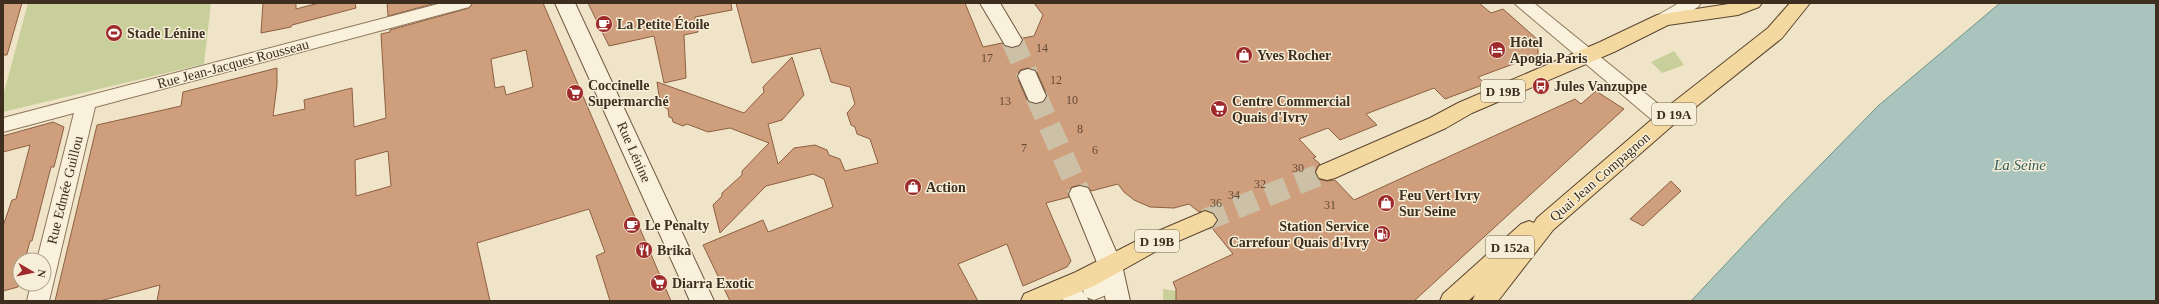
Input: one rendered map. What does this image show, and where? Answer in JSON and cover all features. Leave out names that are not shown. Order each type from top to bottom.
[{"type":"main road","name":"Rue Lénine","points":[[565,3],[702,301]]},
{"type":"main road","points":[[990,3],[998,19],[1007,29],[1012,40]]},
{"type":"main road","name":"D 19B","points":[[1328,172],[1664,19],[1738,9],[1752,3]]},
{"type":"main road","name":"Quai Jean Compagnon","points":[[1484,301],[1539,234],[1545,224],[1665,120],[1775,34],[1800,3]]},
{"type":"main road","points":[[1028,76],[1036,96]]},
{"type":"main road","points":[[1080,194],[1096,288]]},
{"type":"main road","name":"D 19B","points":[[1033,301],[1096,288],[1152,243],[1205,220]]},
{"type":"main road","name":"D 152a","points":[[1453,301],[1523,235],[1532,229],[1545,224]]},
{"type":"main road","points":[[1481,276],[1484,301]]},
{"type":"street","name":"Rue Jean-Jacques Rousseau","points":[[3,125],[463,3]]},
{"type":"street","points":[[1523,3],[1584,55],[1665,120]]},
{"type":"street","name":"D 19B","points":[[1664,19],[1692,3]]},
{"type":"street","name":"Rue Edmée Guillou","points":[[50,252],[86,103]]},
{"type":"green space","name":"Stade Lénine","points":[[28,3],[211,3],[204,64],[3,112],[3,96]]},
{"type":"green space","points":[[1674,51],[1684,65],[1662,73],[1651,62]]},
{"type":"green space","points":[[1163,289],[1176,291],[1176,301],[1163,301]]},
{"type":"water","name":"La Seine","points":[[2000,3],[2156,3],[2156,301],[1691,301],[1785,201],[1878,106]]},
{"type":"building","points":[[3,3],[22,3],[7,55],[3,55]]},
{"type":"building","points":[[263,3],[296,3],[296,9],[319,3],[355,3],[356,8],[292,25],[291,27],[261,33]]},
{"type":"building","points":[[387,3],[436,3],[388,16]]},
{"type":"building","points":[[473,3],[543,3],[671,301],[610,301],[596,256],[605,252],[589,209],[477,243],[490,301],[157,301],[160,285],[100,301],[55,301],[97,125],[181,106],[183,92],[277,68],[277,85],[273,116],[305,109],[304,100],[352,88],[354,127],[386,118],[381,34],[390,32],[390,30],[469,8]],"holes":[[[526,50],[533,87],[506,95],[504,86],[495,88],[491,59]],[[388,151],[391,186],[356,196],[355,160]]]},
{"type":"building","points":[[588,3],[731,3],[732,10],[695,17],[698,32],[684,35],[686,78],[664,83],[654,36],[609,46]]},
{"type":"building","points":[[736,3],[965,3],[983,47],[1002,43],[1005,46],[1012,48],[1020,46],[1023,38],[1034,36],[1043,15],[1034,3],[1479,3],[1491,13],[1503,9],[1538,40],[1538,55],[1478,77],[1485,84],[1445,99],[1434,88],[1366,114],[1377,125],[1340,140],[1328,128],[1299,139],[1316,157],[1313,158],[1320,164],[1315,171],[1318,179],[1327,181],[1335,180],[1354,200],[1575,99],[1581,104],[1596,91],[1624,109],[1414,301],[1176,301],[1176,289],[1173,282],[1233,254],[1212,228],[1218,219],[1214,213],[1206,210],[1199,212],[1189,204],[1174,208],[1150,207],[1134,200],[1124,192],[1118,184],[1091,191],[1088,187],[1080,185],[1072,187],[1068,193],[1069,197],[1046,203],[1071,261],[1067,267],[1023,286],[1007,244],[958,264],[978,301],[730,301],[703,245],[763,220],[768,232],[833,207],[824,179],[813,174],[766,186],[720,233],[713,205],[722,196],[722,193],[742,175],[742,171],[769,143],[730,128],[708,132],[687,124],[683,126],[673,122],[672,118],[669,117],[668,109],[664,107],[663,103],[660,102],[657,82],[744,113],[764,92],[763,87],[792,57],[804,95],[782,120],[768,124],[778,164],[794,148],[815,145],[827,150],[829,155],[840,159],[845,171],[878,163],[870,139],[857,134],[855,127],[851,125],[847,113],[855,104],[850,87],[831,82],[820,48],[752,63]],"holes":[[[1028,68],[1036,70],[1047,95],[1043,102],[1036,104],[1028,102],[1017,77],[1020,70]]]},
{"type":"building","points":[[53,122],[64,127],[54,167],[51,167],[32,241],[30,241],[27,252],[12,252],[12,289],[3,291],[3,226],[12,200],[16,199],[30,145],[3,152],[3,136]]},
{"type":"building","points":[[1671,181],[1681,191],[1643,226],[1630,219]]},
{"type":"tunnel","points":[[1012,40],[1028,76]]},
{"type":"tunnel","points":[[1036,96],[1080,194]]},
{"type":"tunnel","points":[[1205,220],[1327,172]]},
{"type":"place","name":"La Petite Étoile","points":[[604,24]]},
{"type":"place","name":"Stade Lénine","points":[[114,33]]},
{"type":"place","name":"Hôtel Apogia Paris","points":[[1497,50]]},
{"type":"place","name":"Yves Rocher","points":[[1244,55]]},
{"type":"place","name":"Jules Vanzuppe","points":[[1541,86]]},
{"type":"place","name":"Coccinelle Supermarché","points":[[575,93]]},
{"type":"place","name":"Centre Commercial Quais d'Ivry","points":[[1219,109]]},
{"type":"place","name":"Action","points":[[913,187]]},
{"type":"place","name":"Feu Vert Ivry Sur Seine","points":[[1386,203]]},
{"type":"place","name":"Le Penalty","points":[[632,225]]},
{"type":"place","name":"Station Service Carrefour Quais d'Ivry","points":[[1382,234]]},
{"type":"place","name":"Brika","points":[[644,250]]},
{"type":"place","name":"Diarra Exotic","points":[[659,283]]}]
